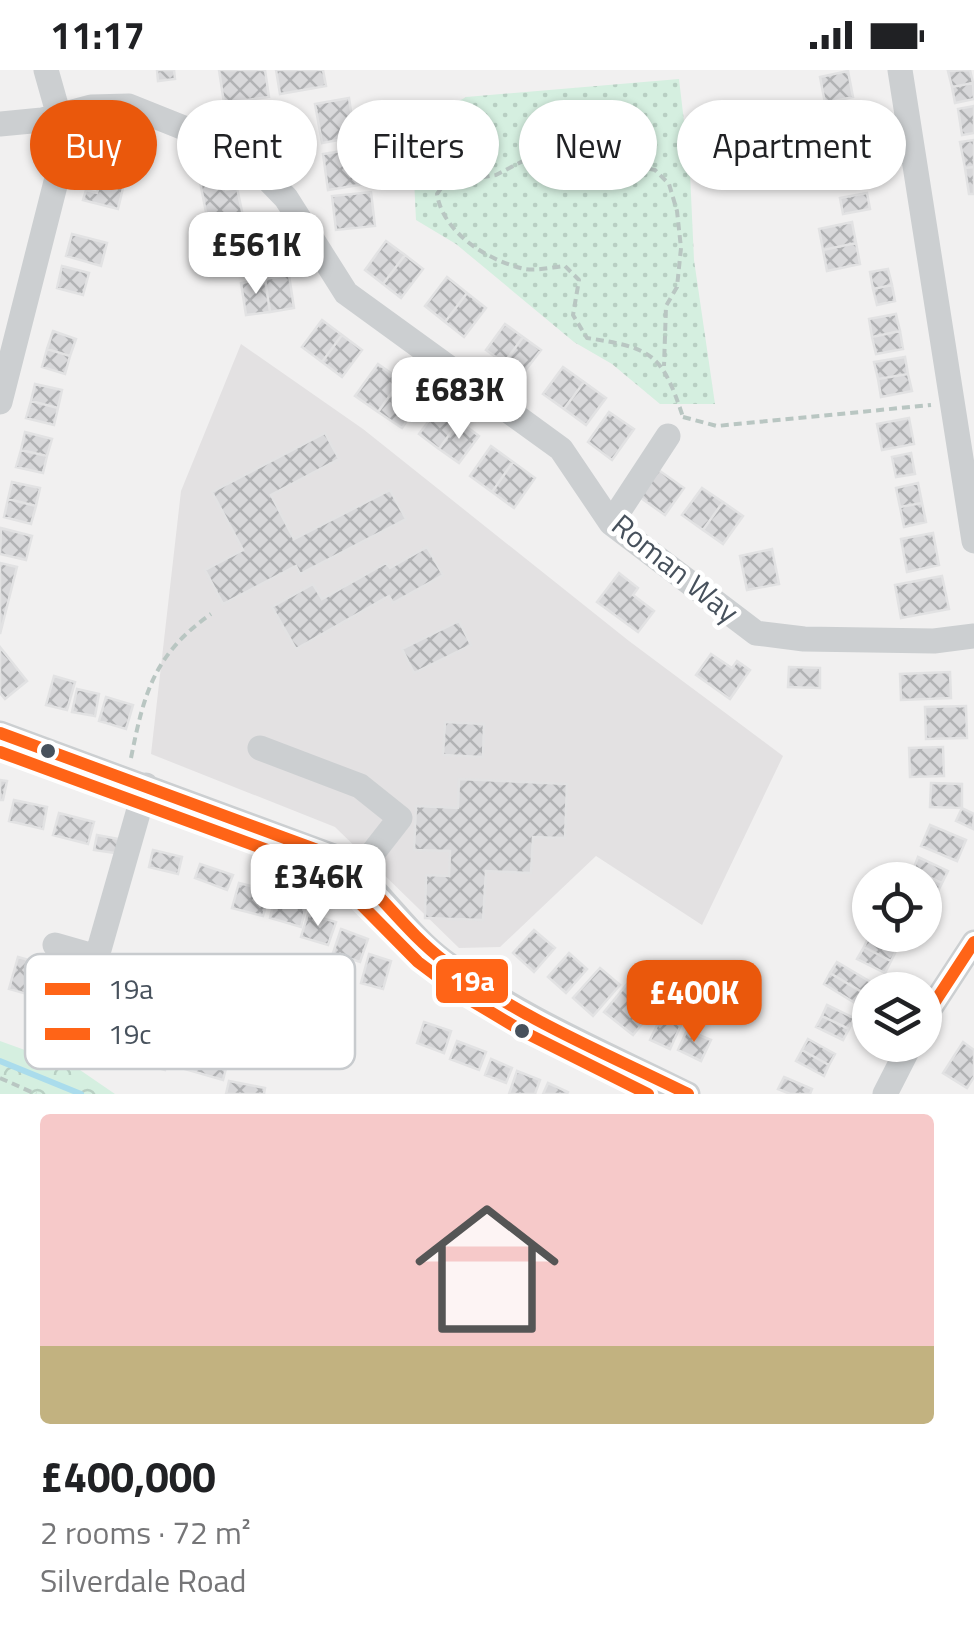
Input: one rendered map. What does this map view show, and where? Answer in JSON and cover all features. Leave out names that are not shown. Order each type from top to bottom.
[{"type":"street","points":[[46,70],[54,100]]},
{"type":"street","points":[[900,70],[974,541]]},
{"type":"street","name":"Roman Way","points":[[157,115],[200,134],[257,168],[286,198],[346,294],[561,448],[611,522],[756,633],[804,639],[934,641],[974,636]]},
{"type":"street","name":"Roman Way","points":[[0,124],[30,120]]},
{"type":"street","points":[[0,402],[54,190]]},
{"type":"street","points":[[611,522],[668,436]]},
{"type":"street","points":[[0,733],[339,858],[358,872],[432,964],[688,1094]]},
{"type":"street","points":[[260,748],[360,786],[400,818],[358,872]]},
{"type":"street","points":[[98,954],[137,782]]},
{"type":"street","points":[[942,991],[974,942]]},
{"type":"street","points":[[55,945],[86,954]]},
{"type":"street","points":[[885,1094],[901,1062]]},
{"type":"path","points":[[657,172],[668,184],[677,211],[681,248],[677,287],[666,306],[664,366],[683,417],[717,426],[807,420],[951,402]]},
{"type":"path","points":[[440,190],[440,211],[472,247],[526,270],[565,266],[579,280],[573,315],[587,338],[628,344],[664,366]]},
{"type":"path","points":[[137,782],[153,674],[192,628],[211,614]]},
{"type":"path","points":[[0,1078],[36,1094]]},
{"type":"shaded area","points":[[241,344],[363,429],[629,641],[783,756],[702,925],[596,856],[500,947],[459,948],[335,827],[151,754],[181,491]]},
{"type":"green space","points":[[679,79],[677,190],[691,190],[694,260],[715,404],[660,404],[612,364],[574,342],[456,244],[416,220],[415,190],[499,190],[499,100],[461,100]]},
{"type":"green space","points":[[0,1041],[25,1050],[25,1069],[77,1069],[115,1094],[0,1094]]},
{"type":"building","points":[[157,70],[174,70],[175,79],[158,81]]},
{"type":"building","points":[[219,70],[265,70],[269,97],[224,100]]},
{"type":"building","points":[[276,70],[323,70],[326,86],[280,94]]},
{"type":"building","points":[[970,70],[973,83],[952,87],[948,71]]},
{"type":"building","points":[[848,71],[853,97],[824,100],[820,77]]},
{"type":"building","points":[[973,83],[974,99],[955,103],[952,87]]},
{"type":"building","points":[[337,100],[337,140],[322,143],[317,104]]},
{"type":"building","points":[[974,106],[974,133],[962,135],[958,109]]},
{"type":"building","points":[[974,140],[974,167],[965,168],[960,142]]},
{"type":"building","points":[[337,152],[337,189],[328,190],[323,154]]},
{"type":"building","points":[[974,167],[974,194],[969,194],[965,168]]},
{"type":"building","points":[[86,190],[123,190],[118,209],[83,200]]},
{"type":"building","points":[[202,190],[237,190],[243,216],[208,223]]},
{"type":"building","points":[[371,192],[375,226],[336,230],[332,196]]},
{"type":"building","points":[[867,193],[870,209],[843,214],[840,198]]},
{"type":"building","points":[[852,222],[856,243],[823,250],[819,229]]},
{"type":"building","points":[[244,229],[248,261],[207,266],[203,234]]},
{"type":"building","points":[[72,234],[107,243],[101,266],[66,256]]},
{"type":"building","points":[[386,241],[405,255],[383,284],[365,270]]},
{"type":"building","points":[[856,243],[860,264],[827,271],[823,250]]},
{"type":"building","points":[[405,255],[423,269],[401,298],[383,284]]},
{"type":"building","points":[[62,266],[89,273],[83,295],[57,288]]},
{"type":"building","points":[[888,269],[892,285],[873,289],[870,272]]},
{"type":"building","points":[[289,275],[294,308],[270,312],[265,279]]},
{"type":"building","points":[[447,277],[467,293],[445,322],[425,306]]},
{"type":"building","points":[[265,279],[270,312],[246,315],[241,283]]},
{"type":"building","points":[[892,285],[895,301],[877,305],[873,289]]},
{"type":"building","points":[[467,293],[486,308],[464,337],[445,322]]},
{"type":"building","points":[[896,314],[900,331],[872,337],[869,319]]},
{"type":"building","points":[[322,320],[342,335],[322,362],[302,347]]},
{"type":"building","points":[[505,324],[523,337],[504,363],[486,350]]},
{"type":"building","points":[[53,331],[76,339],[70,356],[47,349]]},
{"type":"building","points":[[900,331],[903,349],[876,354],[872,337]]},
{"type":"building","points":[[342,335],[362,350],[342,377],[322,362]]},
{"type":"building","points":[[523,337],[541,350],[521,376],[504,363]]},
{"type":"building","points":[[47,349],[70,356],[65,374],[42,367]]},
{"type":"building","points":[[905,357],[908,374],[878,379],[874,362]]},
{"type":"building","points":[[378,364],[401,380],[378,412],[355,396]]},
{"type":"building","points":[[563,367],[584,382],[564,409],[543,394]]},
{"type":"building","points":[[908,374],[912,391],[881,397],[878,379]]},
{"type":"building","points":[[401,380],[424,396],[402,428],[378,412]]},
{"type":"building","points":[[584,382],[606,398],[586,425],[564,409]]},
{"type":"building","points":[[35,384],[62,390],[58,408],[31,401]]},
{"type":"building","points":[[31,401],[58,408],[54,425],[26,418]]},
{"type":"building","points":[[440,406],[459,421],[439,449],[419,434]]},
{"type":"building","points":[[609,412],[634,429],[612,460],[588,442]]},
{"type":"building","points":[[909,418],[914,444],[882,450],[877,424]]},
{"type":"building","points":[[459,421],[479,436],[459,463],[439,449]]},
{"type":"building","points":[[25,432],[52,439],[47,456],[21,450]]},
{"type":"building","points":[[325,433],[339,459],[271,495],[294,539],[390,490],[406,519],[300,574],[296,566],[223,604],[205,570],[243,550],[212,492]]},
{"type":"building","points":[[491,446],[513,462],[492,492],[470,476]]},
{"type":"building","points":[[21,450],[47,456],[43,473],[16,467]]},
{"type":"building","points":[[911,453],[915,474],[896,477],[892,457]]},
{"type":"building","points":[[513,462],[535,478],[514,508],[492,492]]},
{"type":"building","points":[[657,469],[684,488],[665,515],[638,496]]},
{"type":"building","points":[[12,482],[40,488],[36,506],[8,499]]},
{"type":"building","points":[[918,483],[922,503],[900,507],[896,488]]},
{"type":"building","points":[[702,488],[723,502],[703,530],[682,515]]},
{"type":"building","points":[[8,499],[36,506],[31,524],[4,517]]},
{"type":"building","points":[[723,502],[743,516],[723,544],[703,530]]},
{"type":"building","points":[[922,503],[926,522],[904,527],[900,507]]},
{"type":"building","points":[[1,528],[32,536],[26,560],[0,554]]},
{"type":"building","points":[[933,533],[939,565],[907,572],[901,539]]},
{"type":"building","points":[[427,547],[443,575],[393,603],[389,596],[296,649],[272,607],[313,584],[322,599],[386,563],[390,568]]},
{"type":"building","points":[[772,549],[779,584],[747,590],[740,556]]},
{"type":"building","points":[[0,563],[17,567],[0,634]]},
{"type":"building","points":[[619,573],[638,588],[633,595],[654,611],[638,632],[597,602]]},
{"type":"building","points":[[942,576],[949,609],[901,618],[895,585]]},
{"type":"building","points":[[459,621],[471,645],[414,673],[402,649]]},
{"type":"building","points":[[0,647],[27,681],[5,699],[0,693]]},
{"type":"building","points":[[711,654],[732,668],[737,661],[750,670],[730,699],[696,675]]},
{"type":"building","points":[[789,667],[820,668],[820,688],[788,687]]},
{"type":"building","points":[[950,672],[951,698],[901,700],[900,674]]},
{"type":"building","points":[[54,676],[75,682],[67,710],[46,705]]},
{"type":"building","points":[[77,689],[99,694],[95,716],[72,712]]},
{"type":"building","points":[[106,697],[133,705],[126,729],[99,721]]},
{"type":"building","points":[[966,706],[967,738],[926,739],[925,707]]},
{"type":"building","points":[[445,722],[484,724],[483,757],[443,755]]},
{"type":"building","points":[[943,747],[944,776],[910,777],[909,748]]},
{"type":"building","points":[[459,779],[567,784],[565,838],[533,837],[531,873],[486,871],[483,920],[425,918],[426,875],[449,876],[450,851],[414,850],[416,806],[458,808]]},
{"type":"building","points":[[0,780],[7,781],[3,800],[0,800]]},
{"type":"building","points":[[931,783],[962,784],[962,808],[930,807]]},
{"type":"building","points":[[14,800],[47,807],[43,829],[9,821]]},
{"type":"building","points":[[962,808],[974,814],[973,829],[956,821]]},
{"type":"building","points":[[59,813],[94,822],[88,844],[53,835]]},
{"type":"building","points":[[930,825],[966,840],[957,861],[921,846]]},
{"type":"building","points":[[97,835],[124,840],[122,854],[94,850]]},
{"type":"building","points":[[153,850],[182,857],[178,874],[149,867]]},
{"type":"building","points":[[200,864],[233,875],[227,890],[195,878]]},
{"type":"building","points":[[239,883],[270,891],[263,916],[232,908]]},
{"type":"building","points":[[276,893],[307,901],[301,927],[270,918]]},
{"type":"building","points":[[308,914],[336,922],[328,945],[301,937]]},
{"type":"building","points":[[341,929],[368,939],[360,962],[355,960],[355,954],[333,953]]},
{"type":"building","points":[[534,930],[555,948],[534,972],[513,953]]},
{"type":"building","points":[[861,952],[874,952],[891,961],[883,972],[857,959]]},
{"type":"building","points":[[874,952],[896,952],[891,961]]},
{"type":"building","points":[[569,953],[587,969],[566,993],[548,977]]},
{"type":"building","points":[[369,954],[391,961],[383,989],[361,983]]},
{"type":"building","points":[[18,957],[25,959],[25,993],[9,989]]},
{"type":"building","points":[[837,962],[854,972],[852,986],[830,973]]},
{"type":"building","points":[[600,968],[620,985],[593,1016],[573,998]]},
{"type":"building","points":[[830,973],[852,986],[852,1001],[824,984]]},
{"type":"building","points":[[627,984],[655,1008],[633,1035],[604,1012]]},
{"type":"building","points":[[827,1005],[852,1017],[852,1022],[849,1029],[822,1016]]},
{"type":"building","points":[[666,1007],[685,1016],[670,1049],[650,1040]]},
{"type":"building","points":[[822,1016],[849,1029],[843,1040],[816,1027]]},
{"type":"building","points":[[424,1022],[451,1031],[444,1053],[417,1043]]},
{"type":"building","points":[[687,1030],[711,1040],[701,1061],[678,1050]]},
{"type":"building","points":[[808,1039],[835,1054],[829,1065],[802,1050]]},
{"type":"building","points":[[457,1041],[486,1052],[479,1070],[450,1059]]},
{"type":"building","points":[[963,1042],[974,1050],[974,1077],[967,1088],[943,1073]]},
{"type":"building","points":[[802,1050],[829,1065],[824,1076],[796,1061]]},
{"type":"building","points":[[491,1059],[512,1068],[506,1083],[485,1075]]},
{"type":"building","points":[[184,1069],[226,1069],[223,1080]]},
{"type":"building","points":[[517,1071],[540,1080],[535,1094],[509,1094]]},
{"type":"building","points":[[784,1077],[812,1089],[810,1094],[790,1094],[778,1089]]},
{"type":"building","points":[[229,1081],[265,1088],[264,1094],[226,1094]]},
{"type":"building","points":[[548,1083],[568,1092],[567,1094],[543,1094]]},
{"type":"waterway","points":[[0,1061],[81,1094]]},
{"type":"transit line","name":"19a","points":[[0,733],[339,858],[430,949],[472,981],[562,1033],[688,1094]]},
{"type":"transit line","name":"19c","points":[[0,752],[330,873],[418,962],[462,995],[524,1032],[648,1094]]},
{"type":"transit line","name":"19a","points":[[942,991],[974,942]]}]
